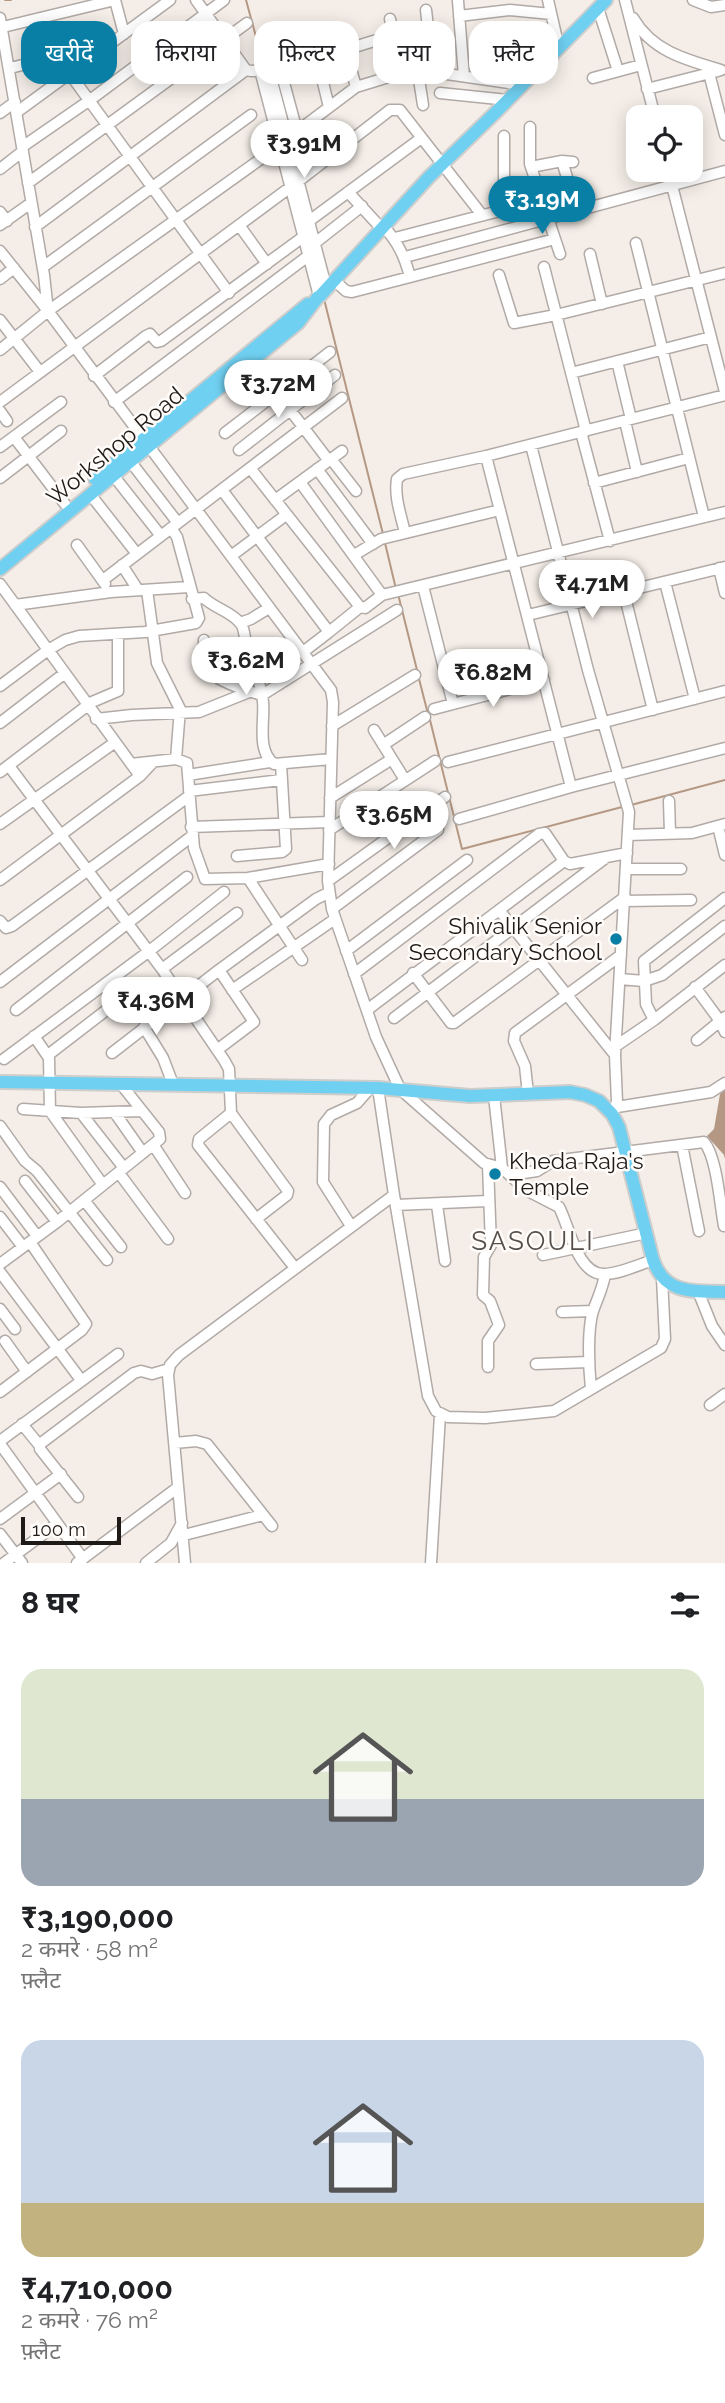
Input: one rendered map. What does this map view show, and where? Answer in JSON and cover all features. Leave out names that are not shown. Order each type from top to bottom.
[{"type":"main road","name":"Workshop Road","points":[[0,558],[65,504],[298,323],[441,165],[602,4]]},
{"type":"main road","name":"Workshop Road","points":[[0,569],[130,461],[146,442],[292,316],[324,292]]},
{"type":"main road","points":[[0,1082],[374,1088],[494,1096],[579,1093],[614,1110],[653,1260],[662,1278],[676,1288],[725,1292]]},
{"type":"street","points":[[48,311],[43,267],[1,23],[115,0],[124,34]]},
{"type":"street","points":[[117,39],[170,0]]},
{"type":"street","points":[[196,0],[211,21]]},
{"type":"street","points":[[0,169],[22,149],[224,0]]},
{"type":"street","points":[[548,0],[559,48]]},
{"type":"street","points":[[693,0],[710,7],[725,8]]},
{"type":"street","points":[[458,1],[464,76]]},
{"type":"street","points":[[602,4],[618,71]]},
{"type":"street","points":[[626,4],[652,105]]},
{"type":"street","points":[[626,4],[639,28],[654,43],[691,62],[723,70]]},
{"type":"street","points":[[426,10],[427,21]]},
{"type":"street","points":[[459,16],[510,10],[551,14]]},
{"type":"street","points":[[240,28],[247,23]]},
{"type":"street","points":[[240,62],[246,70]]},
{"type":"street","points":[[10,68],[21,65]]},
{"type":"street","points":[[593,78],[641,65]]},
{"type":"street","points":[[35,227],[246,70],[254,70]]},
{"type":"street","points":[[648,89],[723,70]]},
{"type":"street","points":[[709,73],[725,135]]},
{"type":"street","points":[[455,75],[523,85]]},
{"type":"street","points":[[0,350],[48,311],[283,143],[356,87],[373,82]]},
{"type":"street","points":[[0,113],[16,107],[54,84]]},
{"type":"street","points":[[78,84],[229,293]]},
{"type":"street","points":[[28,183],[165,84]]},
{"type":"street","points":[[268,84],[294,184],[308,256],[324,292]]},
{"type":"street","points":[[284,84],[297,131]]},
{"type":"street","points":[[324,84],[330,107]]},
{"type":"street","points":[[420,84],[423,105]]},
{"type":"street","points":[[440,93],[508,100]]},
{"type":"street","points":[[0,402],[390,110],[400,110],[482,215]]},
{"type":"street","points":[[43,267],[251,115]]},
{"type":"street","points":[[530,127],[531,167],[561,254]]},
{"type":"street","points":[[503,136],[504,210]]},
{"type":"street","points":[[309,221],[420,139]]},
{"type":"street","points":[[531,167],[568,161],[578,210]]},
{"type":"street","points":[[405,257],[725,171]]},
{"type":"street","points":[[405,533],[397,498],[397,479],[412,472],[531,445],[725,393],[723,374],[671,182]]},
{"type":"street","points":[[294,184],[309,221],[324,292]]},
{"type":"street","points":[[348,192],[395,238],[405,257],[410,277]]},
{"type":"street","points":[[395,238],[542,200]]},
{"type":"street","points":[[2,219],[31,203]]},
{"type":"street","points":[[315,243],[362,206]]},
{"type":"street","points":[[239,225],[268,264]]},
{"type":"street","points":[[94,376],[146,336],[150,334],[157,342],[161,341],[303,237]]},
{"type":"street","points":[[324,292],[352,292],[555,239]]},
{"type":"street","points":[[636,243],[704,517]]},
{"type":"street","points":[[0,251],[48,311],[331,690],[328,893],[376,1037],[400,1089],[488,1165],[506,1171],[537,1171],[553,1161],[702,1142],[706,1144],[724,1226]]},
{"type":"street","points":[[590,254],[602,304]]},
{"type":"street","points":[[114,402],[308,256]]},
{"type":"street","points":[[544,267],[610,541]]},
{"type":"street","points":[[0,279],[14,268]]},
{"type":"street","points":[[499,275],[514,323],[725,273]]},
{"type":"street","points":[[0,320],[40,372]]},
{"type":"street","points":[[571,373],[711,337]]},
{"type":"street","points":[[225,433],[330,352]]},
{"type":"street","points":[[252,360],[356,491]]},
{"type":"street","points":[[617,361],[637,472]]},
{"type":"street","points":[[239,450],[335,375]]},
{"type":"street","points":[[103,580],[342,398]]},
{"type":"street","points":[[0,447],[61,402]]},
{"type":"street","points":[[0,411],[7,421]]},
{"type":"street","points":[[0,478],[61,431]]},
{"type":"street","points":[[15,437],[65,504]]},
{"type":"street","points":[[531,445],[603,722],[628,805],[614,1110],[711,1092],[725,1083]]},
{"type":"street","points":[[275,500],[342,451]]},
{"type":"street","points":[[486,456],[571,787]]},
{"type":"street","points":[[594,483],[689,458]]},
{"type":"street","points":[[0,685],[48,650],[72,638],[152,630],[196,623],[199,618],[192,600],[175,526],[130,461]]},
{"type":"street","points":[[250,468],[360,607]]},
{"type":"street","points":[[317,469],[380,540]]},
{"type":"street","points":[[113,475],[160,536]]},
{"type":"street","points":[[300,482],[382,594]]},
{"type":"street","points":[[222,490],[329,632]]},
{"type":"street","points":[[90,494],[136,554]]},
{"type":"street","points":[[354,555],[380,540],[500,510]]},
{"type":"street","points":[[303,652],[360,607],[365,608],[382,594],[725,512]]},
{"type":"street","points":[[232,556],[286,515]]},
{"type":"street","points":[[77,545],[111,592]]},
{"type":"street","points":[[122,565],[143,590],[157,663],[178,705],[180,714],[176,759]]},
{"type":"street","points":[[528,615],[722,568],[725,593]]},
{"type":"street","points":[[665,582],[695,699]]},
{"type":"street","points":[[0,584],[140,776]]},
{"type":"street","points":[[424,586],[453,704]]},
{"type":"street","points":[[15,606],[111,592],[190,587]]},
{"type":"street","points":[[624,593],[653,710]]},
{"type":"street","points":[[192,600],[204,598],[240,623],[262,695],[262,731],[265,752],[270,762]]},
{"type":"street","points":[[240,623],[269,608]]},
{"type":"street","points":[[204,640],[204,662],[210,672],[249,692],[262,695],[397,610]]},
{"type":"street","points":[[118,634],[118,691],[96,699],[4,769],[34,800],[87,869],[183,998],[229,1069],[232,1113],[288,1191],[287,1195],[256,1219]]},
{"type":"street","points":[[0,723],[65,673]]},
{"type":"street","points":[[332,726],[415,675]]},
{"type":"street","points":[[434,709],[544,680]]},
{"type":"street","points":[[448,762],[725,691]]},
{"type":"street","points":[[96,719],[207,710],[249,692]]},
{"type":"street","points":[[383,745],[425,717]]},
{"type":"street","points":[[374,730],[405,780]]},
{"type":"street","points":[[0,824],[114,743]]},
{"type":"street","points":[[459,819],[725,748]]},
{"type":"street","points":[[131,764],[176,759],[187,763],[192,832],[196,855],[205,879],[248,878],[329,864]]},
{"type":"street","points":[[188,775],[270,762],[281,764],[331,759]]},
{"type":"street","points":[[330,798],[392,759]]},
{"type":"street","points":[[0,982],[192,832],[283,825],[329,826],[435,761]]},
{"type":"street","points":[[0,880],[140,776],[153,762]]},
{"type":"street","points":[[237,856],[284,851],[286,846],[281,764]]},
{"type":"street","points":[[0,921],[6,928],[12,926],[189,794],[281,780]]},
{"type":"street","points":[[328,881],[445,797]]},
{"type":"street","points":[[669,801],[670,833]]},
{"type":"street","points":[[232,990],[294,948],[438,830],[438,826],[425,810]]},
{"type":"street","points":[[628,835],[698,832],[721,825],[725,855]]},
{"type":"street","points":[[354,974],[539,834],[547,835],[564,861],[573,865],[627,853]]},
{"type":"street","points":[[394,1018],[607,856]]},
{"type":"street","points":[[346,951],[467,860]]},
{"type":"street","points":[[367,1010],[564,861]]},
{"type":"street","points":[[626,869],[681,869]]},
{"type":"street","points":[[16,1010],[187,877]]},
{"type":"street","points":[[248,878],[302,960]]},
{"type":"street","points":[[4,1059],[224,892]]},
{"type":"street","points":[[112,1053],[219,970],[328,893]]},
{"type":"street","points":[[654,1020],[646,1004],[643,964],[648,956],[725,898]]},
{"type":"street","points":[[413,973],[453,1024],[624,899],[691,900]]},
{"type":"street","points":[[499,910],[615,1050]]},
{"type":"street","points":[[162,969],[237,913]]},
{"type":"street","points":[[620,979],[643,981],[662,975],[725,926]]},
{"type":"street","points":[[528,1094],[524,1066],[514,1041],[515,1033],[621,955]]},
{"type":"street","points":[[615,1050],[725,965]]},
{"type":"street","points":[[217,1050],[254,1023],[219,970]]},
{"type":"street","points":[[695,987],[722,1019],[725,1032]]},
{"type":"street","points":[[48,1055],[126,995]]},
{"type":"street","points":[[696,1040],[722,1019]]},
{"type":"street","points":[[144,1027],[163,1058],[173,1084]]},
{"type":"street","points":[[34,1036],[48,1055],[50,1111],[103,1185]]},
{"type":"street","points":[[0,1264],[57,1223],[153,1146],[160,1136],[120,1083]]},
{"type":"street","points":[[374,1088],[428,1396],[440,1415],[485,1418],[554,1411],[664,1345],[662,1278]]},
{"type":"street","points":[[351,1226],[323,1182],[324,1124],[331,1115],[357,1103],[374,1088]]},
{"type":"street","points":[[494,1096],[506,1171],[526,1190],[559,1207],[575,1249],[588,1267],[605,1275],[653,1260]]},
{"type":"street","points":[[23,1109],[115,1113],[142,1111]]},
{"type":"street","points":[[81,1112],[168,1239]]},
{"type":"street","points":[[115,1113],[143,1153]]},
{"type":"street","points":[[232,1113],[198,1139],[198,1145],[295,1268]]},
{"type":"street","points":[[0,1126],[25,1161],[37,1171],[107,1260]]},
{"type":"street","points":[[682,1145],[699,1231]]},
{"type":"street","points":[[153,1146],[185,1193]]},
{"type":"street","points":[[488,1165],[491,1245],[484,1257],[483,1296],[491,1302],[499,1325],[488,1341],[488,1367]]},
{"type":"street","points":[[25,1181],[57,1223]]},
{"type":"street","points":[[0,1186],[30,1242],[86,1324],[82,1330],[0,1392]]},
{"type":"street","points":[[84,1200],[121,1247]]},
{"type":"street","points":[[185,1563],[167,1375],[179,1356],[351,1226],[395,1200],[437,1205],[488,1201]]},
{"type":"street","points":[[437,1205],[445,1261]]},
{"type":"street","points":[[0,1217],[30,1242]]},
{"type":"street","points":[[543,1255],[648,1233]]},
{"type":"street","points":[[0,1272],[81,1380]]},
{"type":"street","points":[[591,1389],[588,1362],[593,1311],[600,1298],[605,1275]]},
{"type":"street","points":[[698,1291],[712,1326],[725,1345]]},
{"type":"street","points":[[0,1308],[15,1329]]},
{"type":"street","points":[[562,1312],[593,1311]]},
{"type":"street","points":[[5,1341],[27,1372]]},
{"type":"street","points":[[118,1354],[0,1443],[80,1561],[177,1488]]},
{"type":"street","points":[[536,1363],[588,1362]]},
{"type":"street","points":[[40,1446],[134,1373],[141,1371],[152,1374],[169,1369]]},
{"type":"street","points":[[710,1405],[725,1394]]},
{"type":"street","points":[[430,1563],[440,1415]]},
{"type":"street","points":[[22,1424],[78,1497]]},
{"type":"street","points":[[175,1443],[200,1441],[207,1444],[272,1526]]},
{"type":"street","points":[[0,1519],[61,1474]]},
{"type":"street","points":[[184,1535],[263,1515]]},
{"type":"street","points":[[146,1563],[171,1543],[182,1523]]},
{"type":"street","points":[[4,1563],[19,1559],[57,1524]]},
{"type":"street","points":[[0,1534],[19,1559]]},
{"type":"shaded area","points":[[725,1090],[725,1159],[707,1136],[714,1129],[720,1094]]},
{"type":"waterway","points":[[5,0],[11,0]]},
{"type":"waterway","points":[[246,0],[254,29]]},
{"type":"waterway","points":[[324,299],[383,534]]},
{"type":"waterway","points":[[385,543],[396,589]]},
{"type":"waterway","points":[[398,594],[417,670]]},
{"type":"waterway","points":[[418,675],[428,714]]},
{"type":"waterway","points":[[430,720],[462,849],[622,807]]},
{"type":"waterway","points":[[631,805],[725,780]]},
{"type":"place","name":"Shivalik Senior Secondary School","points":[[616,939]]},
{"type":"place","name":"Kheda Raja's Temple","points":[[495,1174]]},
{"type":"district","name":"SASOULI","points":[[533,1241]]}]
